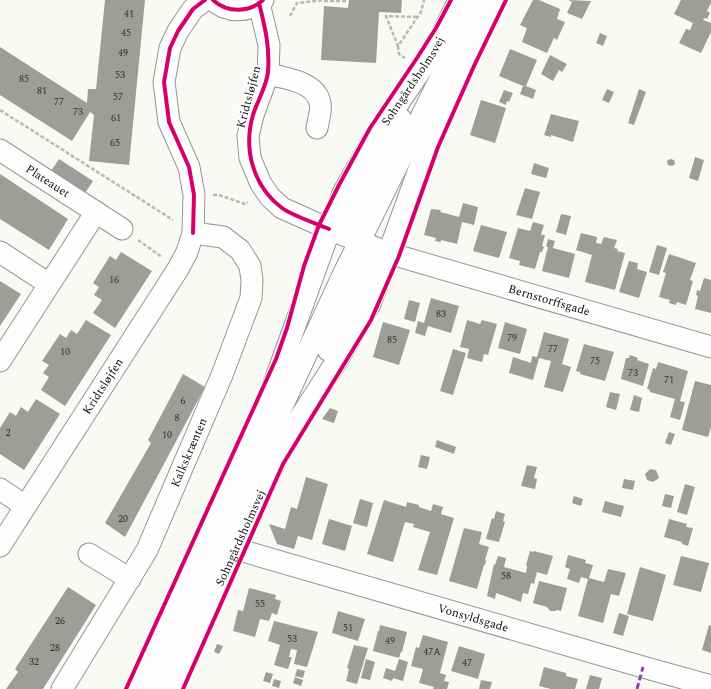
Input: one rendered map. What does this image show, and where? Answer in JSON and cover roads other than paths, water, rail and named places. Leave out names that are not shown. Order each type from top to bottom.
[{"type":"street","name":"Kridtsløjfen","points":[[0,546],[178,269],[187,252],[192,233],[194,195],[189,167],[169,122],[164,82],[170,48],[178,31],[193,10],[205,0]]},
{"type":"street","points":[[214,0],[218,4],[228,9],[239,10],[249,8],[261,2]]},
{"type":"street","name":"Sohngårdsholmsvej","points":[[136,689],[272,389],[343,193],[370,144],[435,49],[459,0]]},
{"type":"street","points":[[154,689],[261,452],[360,242],[478,0]]},
{"type":"street","name":"Sohngårdsholmsvej","points":[[172,689],[276,458],[315,393],[338,359],[370,304],[434,128],[496,0]]},
{"type":"street","name":"Kridtsløjfen","points":[[261,2],[269,45],[268,74],[253,115],[248,136],[250,158],[254,171],[265,191],[282,208],[360,242]]},
{"type":"street","points":[[315,393],[327,354],[368,266],[369,258],[366,249],[355,235],[352,226],[353,218],[360,200],[435,49]]},
{"type":"street","points":[[268,74],[295,81],[314,90],[321,103],[317,128]]},
{"type":"street","name":"Plateauet","points":[[0,150],[122,229]]},
{"type":"street","points":[[0,361],[96,212]]},
{"type":"street","name":"Kalkskrænten","points":[[62,689],[148,550],[222,375],[251,298],[252,280],[250,266],[240,250],[223,237],[192,233]]},
{"type":"street","name":"Bernstorffsgade","points":[[360,242],[388,253],[711,347]]},
{"type":"street","points":[[0,252],[49,284]]},
{"type":"street","points":[[0,489],[25,506]]},
{"type":"street","name":"Vonsyldsgade","points":[[236,549],[711,686]]},
{"type":"street","points":[[89,554],[130,579]]},
{"type":"street","points":[[169,689],[185,620]]}]
